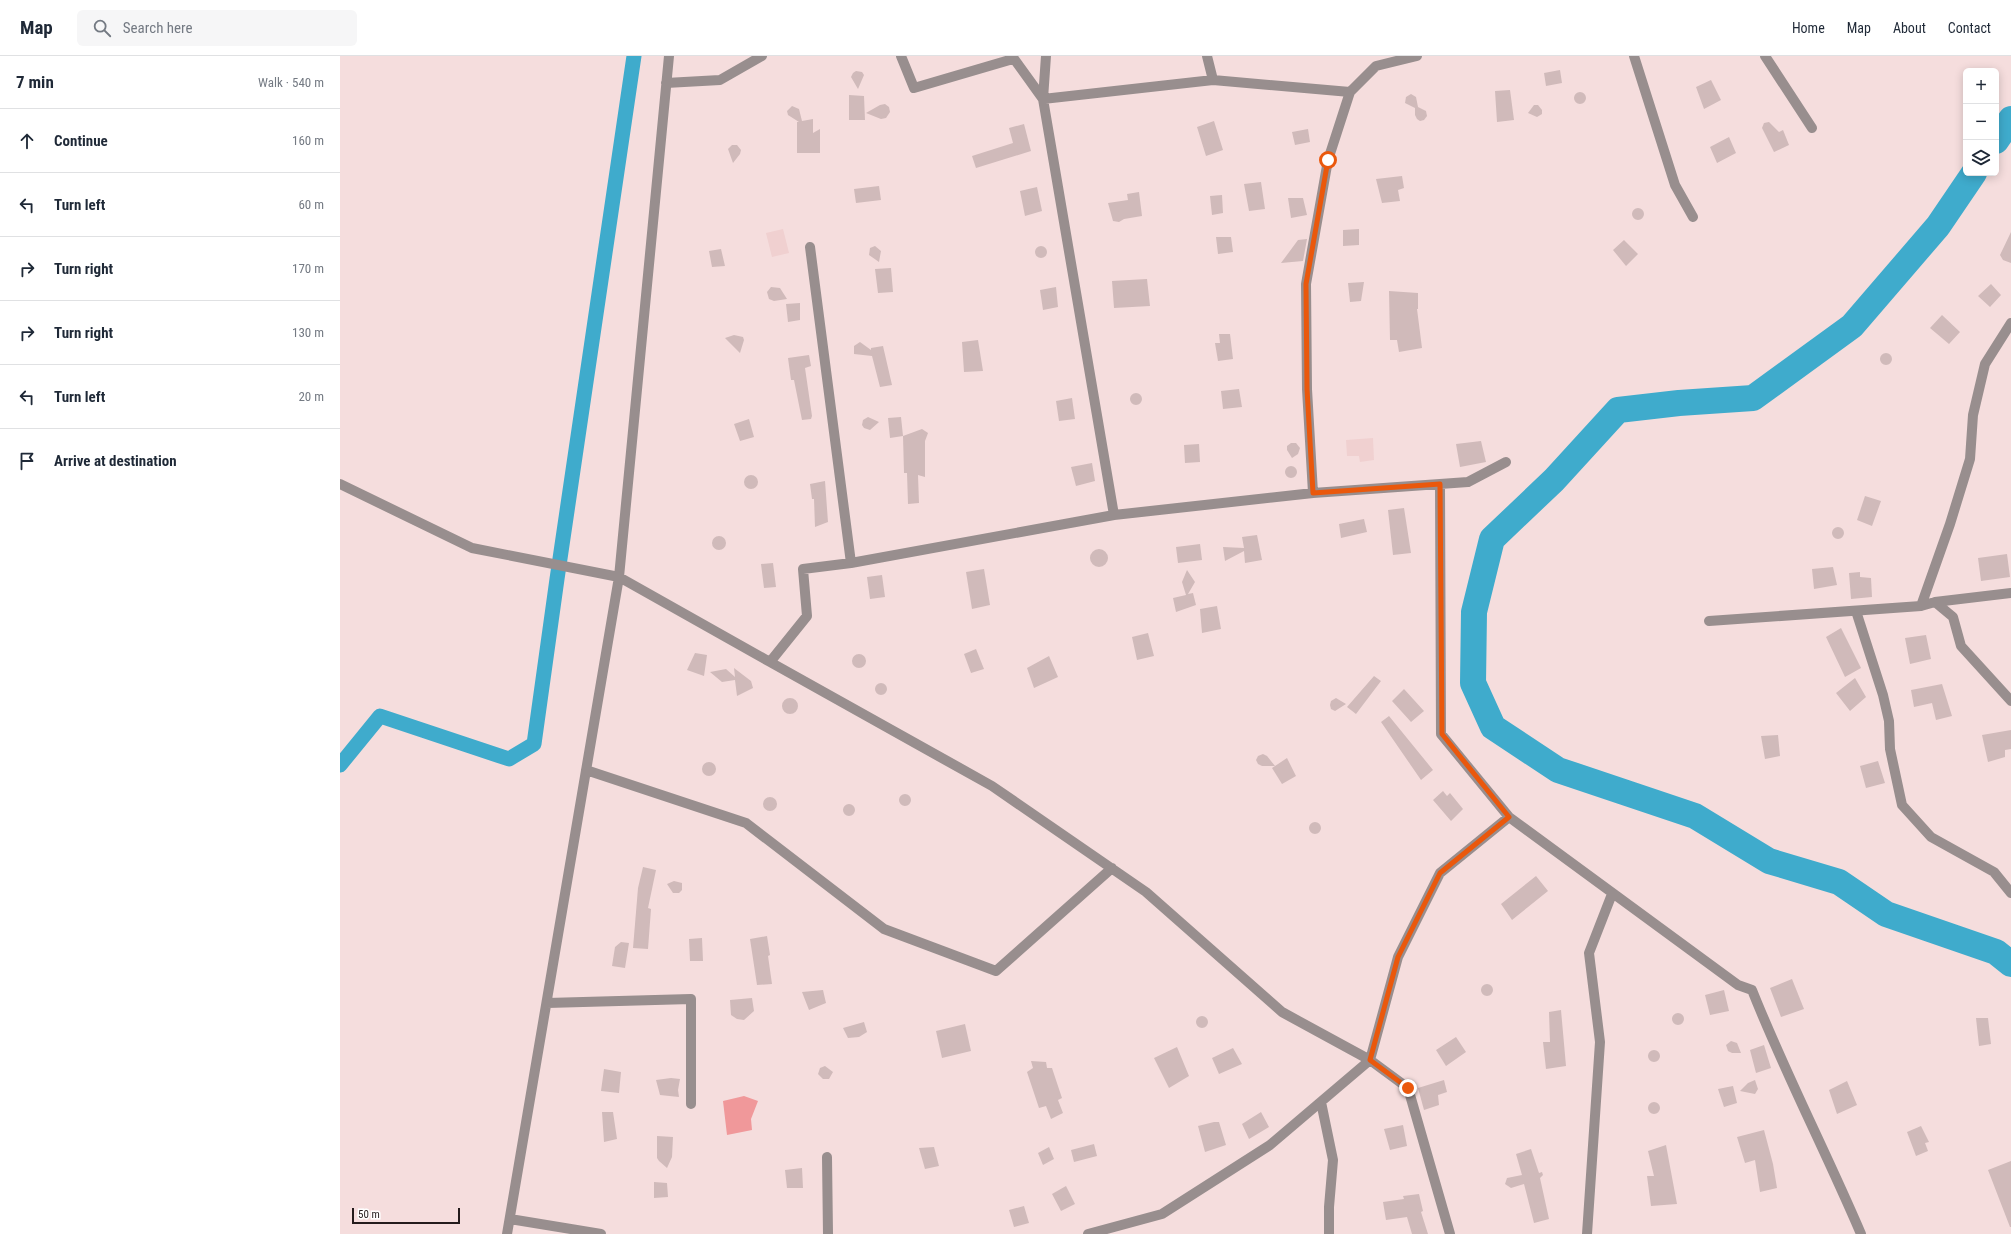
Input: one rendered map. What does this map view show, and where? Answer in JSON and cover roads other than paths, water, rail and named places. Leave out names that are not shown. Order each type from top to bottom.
[{"type":"street","points":[[507,1234],[619,577],[668,56]]},
{"type":"street","points":[[666,83],[720,80],[762,56]]},
{"type":"street","points":[[901,56],[914,88],[1012,58],[1042,99]]},
{"type":"street","points":[[1046,56],[1042,99],[1114,515]]},
{"type":"street","points":[[1207,56],[1213,80]]},
{"type":"street","points":[[1372,56],[1376,66]]},
{"type":"street","points":[[1313,493],[1307,389],[1306,284],[1328,160],[1350,92],[1376,66],[1416,56]]},
{"type":"street","points":[[1634,56],[1675,185],[1693,217]]},
{"type":"street","points":[[1765,56],[1812,128]]},
{"type":"street","points":[[1042,99],[1213,80],[1350,92]]},
{"type":"street","points":[[810,247],[851,563]]},
{"type":"street","points":[[1921,606],[1950,524],[1970,459],[1973,415],[1985,364],[2011,323]]},
{"type":"street","points":[[770,662],[807,616],[803,569],[851,563],[1114,515],[1313,493],[1468,482],[1506,462]]},
{"type":"street","points":[[340,484],[472,548],[619,577],[992,786],[1146,892],[1282,1012],[1370,1060],[1408,1088],[1450,1234]]},
{"type":"street","points":[[1440,484],[1442,734],[1509,817],[1612,894],[1738,984],[1752,990],[1772,1040],[1828,1158],[1861,1234]]},
{"type":"street","points":[[1709,621],[1921,606],[1935,602],[2011,593]]},
{"type":"street","points":[[1935,602],[1953,617],[1961,646],[2011,701]]},
{"type":"street","points":[[1856,611],[1883,695],[1888,721],[1890,749],[1902,805],[1931,837],[1994,872],[2011,893]]},
{"type":"street","points":[[586,770],[746,823],[884,929],[996,971],[1112,868]]},
{"type":"street","points":[[1088,1234],[1162,1214],[1270,1145],[1370,1060],[1398,957],[1440,873],[1509,817]]},
{"type":"street","points":[[1587,1234],[1600,1042],[1589,953],[1612,894]]},
{"type":"street","points":[[547,1002],[691,999],[691,1104]]},
{"type":"street","points":[[1321,1102],[1334,1160],[1329,1207],[1329,1234]]},
{"type":"street","points":[[827,1157],[828,1234]]},
{"type":"street","points":[[510,1219],[601,1234]]},
{"type":"waterway","points":[[340,765],[380,716],[509,759],[534,744],[634,56]]},
{"type":"waterway","points":[[1997,140],[2011,119]]},
{"type":"waterway","points":[[1972,176],[1938,226],[1852,326],[1753,398],[1679,403],[1618,410],[1554,480],[1492,539],[1474,612],[1473,683],[1493,727],[1558,770],[1695,816],[1769,861],[1839,882],[1886,914],[1996,952],[2011,964]]}]
